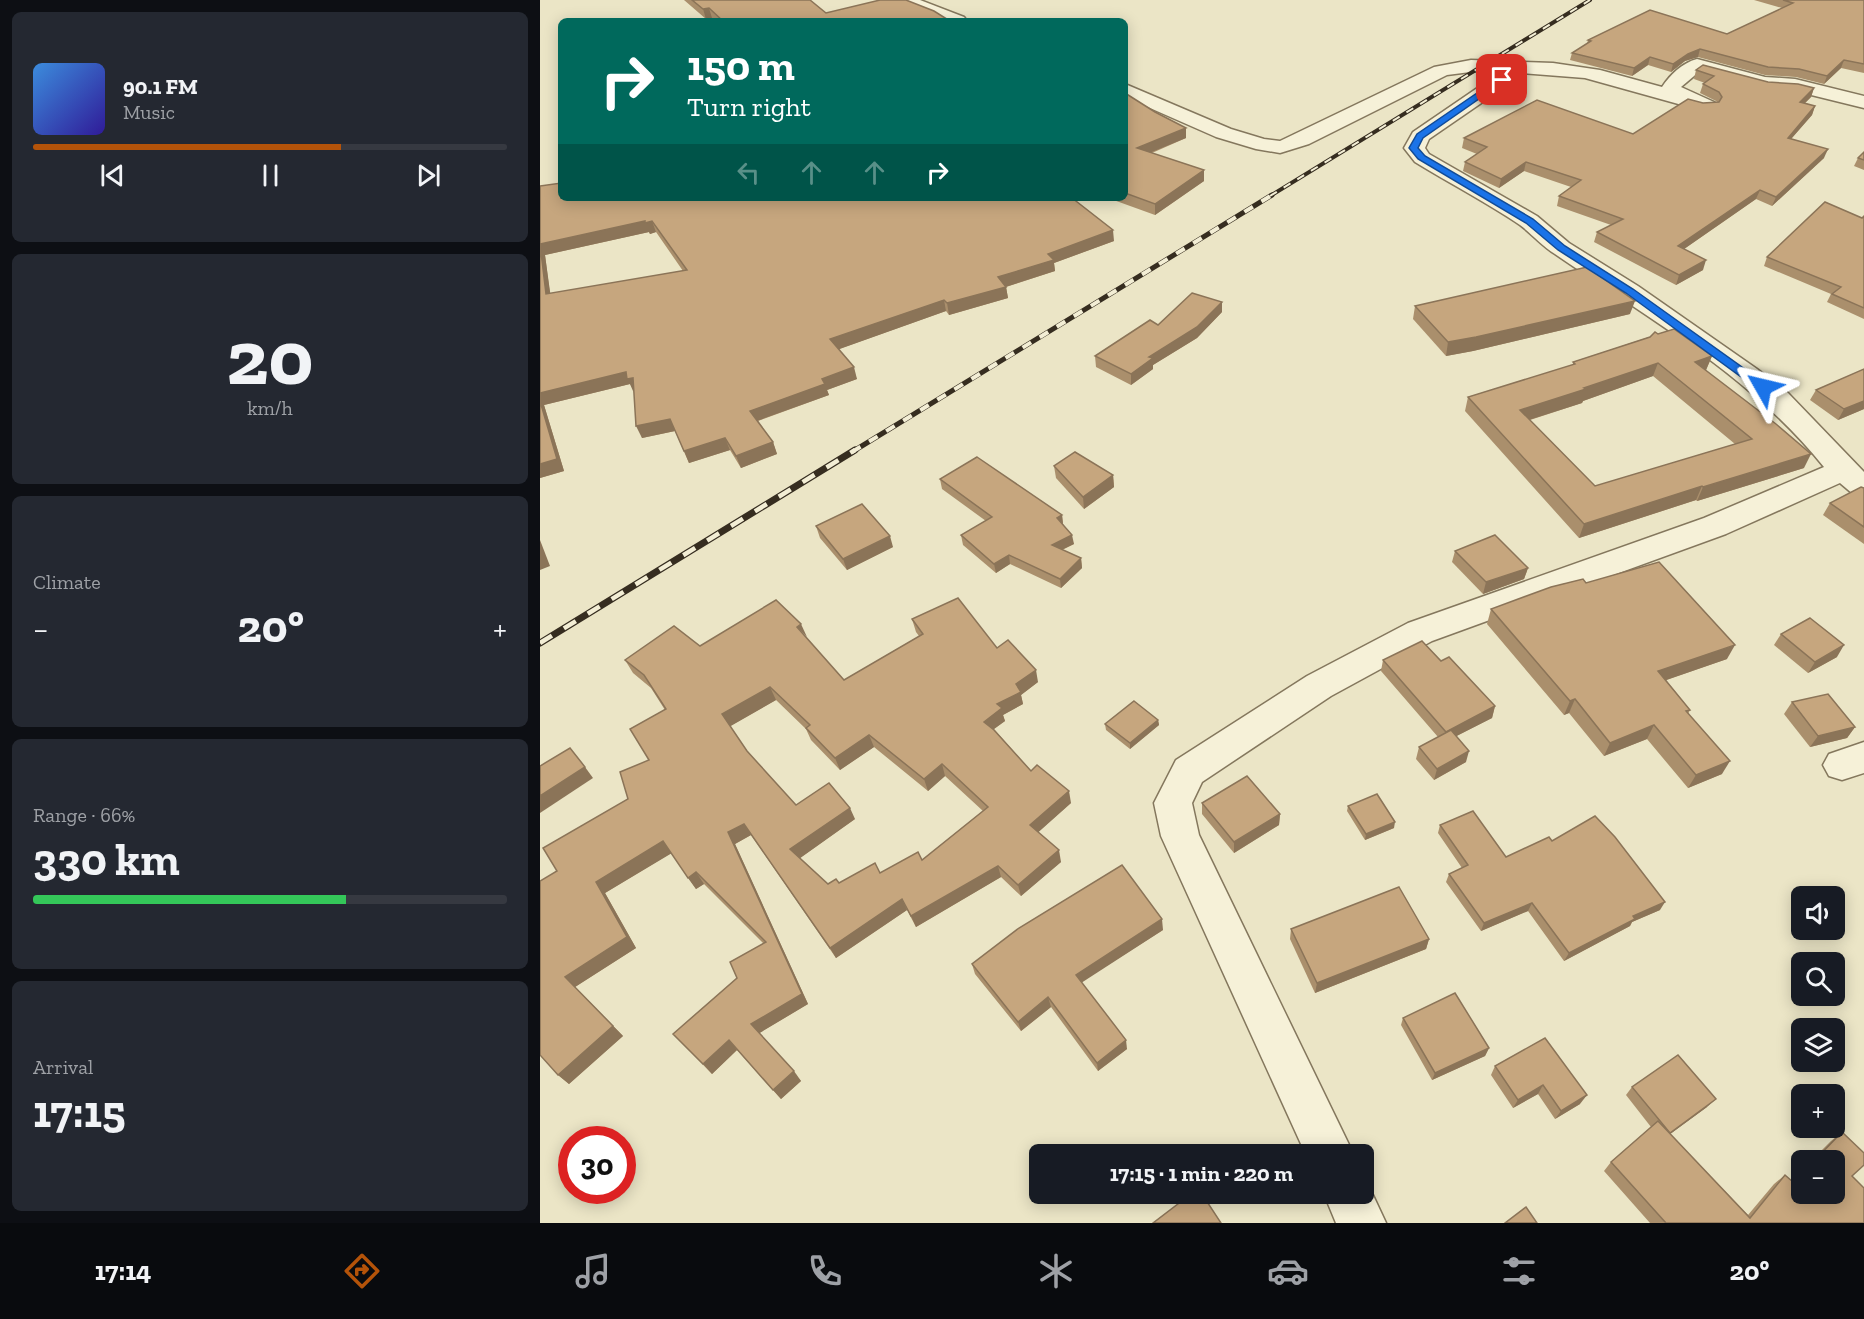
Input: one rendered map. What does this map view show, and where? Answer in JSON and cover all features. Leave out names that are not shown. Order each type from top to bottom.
[{"type":"street","points":[[905,0],[950,18]]},
{"type":"street","points":[[1128,91],[1228,133],[1263,145],[1284,147],[1441,72],[1463,66],[1516,66],[1585,73],[1707,106],[1670,89],[1678,78],[1697,64],[1765,83],[1795,86],[1864,102]]},
{"type":"street","points":[[1325,1144],[1180,836],[1173,803],[1189,771],[1319,686],[1420,632],[1854,478],[1778,399],[1748,375],[1629,291],[1561,248],[1529,221],[1422,158],[1414,148],[1420,136],[1502,80],[1499,72],[1491,67]]},
{"type":"street","points":[[1352,1204],[1361,1223]]},
{"type":"building","points":[[692,0],[810,0],[826,13],[880,0],[906,0],[945,18],[720,18],[709,8],[703,9]]},
{"type":"building","points":[[1783,0],[1864,0],[1864,64],[1844,60],[1827,76],[1799,69],[1768,67],[1700,49],[1673,64],[1650,57],[1634,68],[1572,53],[1591,41],[1588,40],[1650,10],[1727,34],[1793,3]]},
{"type":"building","points":[[1703,65],[1768,82],[1798,84],[1814,88],[1800,102],[1815,106],[1788,138],[1828,149],[1776,197],[1760,190],[1678,246],[1706,260],[1679,275],[1597,232],[1623,219],[1559,196],[1581,180],[1526,162],[1501,179],[1465,162],[1487,147],[1464,138],[1537,100],[1633,134],[1688,99],[1703,103],[1719,102],[1722,97],[1719,92],[1703,84],[1714,76],[1696,70]]},
{"type":"building","points":[[1128,95],[1186,128],[1137,148],[1204,170],[1155,204],[1128,194]]},
{"type":"building","points":[[1864,152],[1864,160],[1858,158]]},
{"type":"building","points":[[558,183],[558,201],[1076,201],[1113,230],[1048,254],[1054,260],[998,277],[1006,287],[947,303],[944,300],[830,339],[854,367],[822,379],[825,384],[750,411],[773,442],[736,456],[725,438],[684,451],[670,419],[636,426],[633,378],[627,379],[626,372],[540,393],[540,186]],"holes":[[[645,221],[645,223],[652,221],[687,270],[546,294],[540,244]]]},
{"type":"building","points":[[1825,202],[1862,218],[1864,216],[1864,308],[1832,294],[1841,287],[1767,257]]},
{"type":"building","points":[[1587,267],[1635,301],[1448,342],[1415,306]]},
{"type":"building","points":[[1192,293],[1222,302],[1197,327],[1149,357],[1153,358],[1131,374],[1095,356],[1150,320],[1158,325]]},
{"type":"building","points":[[1674,329],[1712,356],[1695,362],[1811,454],[1584,524],[1468,397],[1575,364],[1573,362],[1650,337],[1655,332],[1658,334]],"holes":[[[1658,363],[1752,439],[1595,486],[1520,410]]]},
{"type":"building","points":[[1864,369],[1864,401],[1844,409],[1816,390]]},
{"type":"building","points":[[540,401],[557,459],[540,464]]},
{"type":"building","points":[[1075,452],[1113,475],[1083,497],[1054,466]]},
{"type":"building","points":[[977,457],[1062,515],[1057,518],[1072,535],[1052,545],[1081,558],[1060,579],[1009,555],[994,564],[961,535],[992,517],[940,479]]},
{"type":"building","points":[[1861,487],[1864,488],[1864,527],[1830,503]]},
{"type":"building","points":[[862,504],[890,536],[843,559],[816,526]]},
{"type":"building","points":[[1495,535],[1528,568],[1486,582],[1455,551]]},
{"type":"building","points":[[1659,562],[1735,645],[1658,671],[1690,710],[1686,711],[1730,761],[1696,775],[1654,725],[1610,743],[1575,699],[1570,701],[1491,609],[1551,587],[1583,579],[1586,583]]},
{"type":"building","points":[[958,598],[997,648],[1008,640],[1036,670],[1016,684],[1021,692],[997,704],[1002,708],[984,722],[1031,771],[1037,765],[1069,791],[1030,825],[1059,850],[1018,885],[998,866],[911,916],[902,899],[830,948],[744,824],[728,832],[802,994],[751,1024],[794,1071],[773,1090],[729,1040],[703,1064],[673,1034],[737,978],[730,962],[766,942],[696,872],[688,878],[663,841],[596,882],[627,937],[565,977],[613,1026],[558,1075],[540,1055],[540,881],[557,871],[543,848],[628,799],[620,772],[649,760],[630,729],[666,709],[644,675],[625,660],[674,626],[700,646],[776,600],[801,624],[797,627],[844,680],[923,634],[912,619]],"holes":[[[770,687],[810,725],[806,728],[835,758],[869,735],[924,779],[942,764],[988,807],[922,860],[918,852],[880,873],[875,863],[839,883],[836,879],[828,884],[790,849],[850,808],[829,783],[796,805],[747,751],[722,714]]]},
{"type":"building","points":[[1810,618],[1844,645],[1815,662],[1781,634]]},
{"type":"building","points":[[1422,641],[1441,661],[1449,657],[1495,706],[1446,732],[1383,660]]},
{"type":"building","points":[[1828,694],[1855,727],[1818,736],[1792,702]]},
{"type":"building","points":[[1134,701],[1158,720],[1130,743],[1105,724]]},
{"type":"building","points":[[1451,730],[1469,751],[1437,769],[1419,747]]},
{"type":"building","points":[[570,748],[585,767],[540,796],[540,766]]},
{"type":"building","points":[[1247,776],[1280,814],[1234,842],[1202,803]]},
{"type":"building","points":[[1377,794],[1395,822],[1366,834],[1348,806]]},
{"type":"building","points":[[1473,811],[1506,857],[1549,837],[1552,841],[1595,816],[1615,837],[1665,902],[1633,916],[1635,919],[1569,953],[1532,903],[1484,923],[1449,874],[1468,865],[1440,825]]},
{"type":"building","points":[[1122,865],[1162,919],[1076,975],[1126,1040],[1097,1063],[1048,997],[1018,1022],[972,964],[1019,928]]},
{"type":"building","points":[[1399,887],[1429,939],[1317,983],[1291,929]]},
{"type":"building","points":[[1455,993],[1489,1048],[1435,1073],[1403,1018]]},
{"type":"building","points":[[1545,1038],[1587,1095],[1561,1111],[1543,1085],[1518,1100],[1495,1066]]},
{"type":"building","points":[[1678,1055],[1716,1099],[1670,1133],[1632,1087]]},
{"type":"building","points":[[1658,1121],[1750,1218],[1785,1175],[1791,1180],[1791,1204],[1845,1204],[1845,1150],[1825,1150],[1836,1138],[1845,1138],[1845,1135],[1864,1153],[1864,1165],[1852,1176],[1864,1188],[1864,1223],[1666,1223],[1611,1162]]},
{"type":"building","points":[[1178,1204],[1209,1204],[1221,1223],[1153,1223]]},
{"type":"building","points":[[1526,1207],[1537,1223],[1505,1223]]},
{"type":"railway","points":[[1270,196],[1590,0]]},
{"type":"railway","points":[[852,452],[1272,195]]},
{"type":"railway","points":[[540,643],[855,450]]},
{"type":"route","points":[[1502,80],[1420,136],[1414,148],[1422,158],[1529,221],[1561,248],[1629,291],[1763,387]]}]
